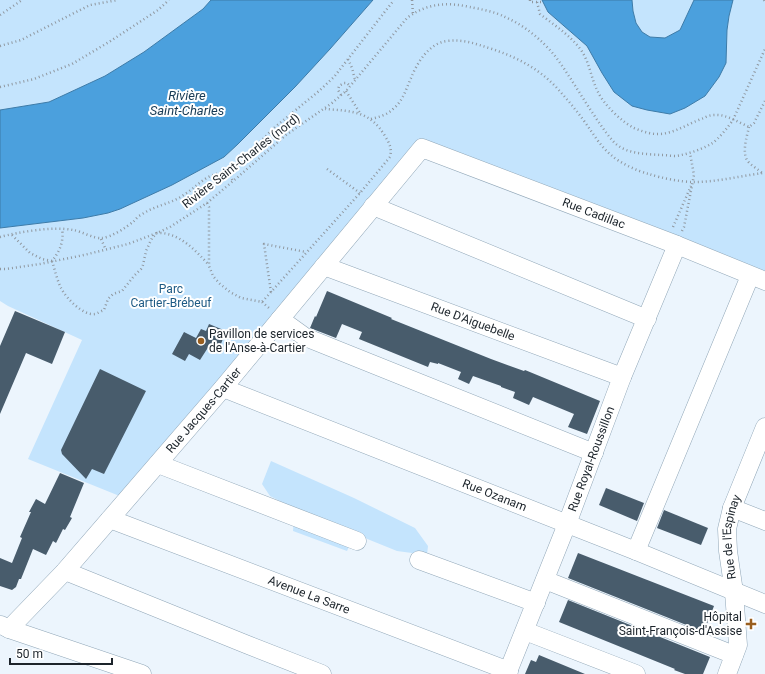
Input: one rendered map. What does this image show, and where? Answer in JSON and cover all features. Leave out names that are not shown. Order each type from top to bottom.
[{"type":"street","name":"Rue Jacques-Cartier","points":[[5,626],[65,571],[223,388],[422,148]]},
{"type":"street","name":"Rue Cadillac","points":[[422,148],[672,243],[757,279]]},
{"type":"street","points":[[373,206],[646,319]]},
{"type":"street","name":"Rue Royal-Roussillon","points":[[508,673],[546,580],[622,377],[646,319],[672,243]]},
{"type":"street","name":"Rue D'Aiguebelle","points":[[324,266],[622,377]]},
{"type":"street","points":[[636,551],[757,279]]},
{"type":"street","points":[[280,319],[305,337],[594,453]]},
{"type":"street","name":"Rue Ozanam","points":[[223,388],[636,551],[765,604]]},
{"type":"street","name":"Rue de l'Espinay","points":[[727,674],[738,645],[727,530],[732,508],[764,435]]},
{"type":"street","points":[[158,464],[357,541]]},
{"type":"street","points":[[732,508],[765,521]]},
{"type":"street","name":"Avenue La Sarre","points":[[110,518],[508,673]]},
{"type":"street","points":[[419,560],[536,604]]},
{"type":"street","points":[[65,571],[248,646],[322,674]]},
{"type":"street","points":[[546,580],[734,655]]},
{"type":"street","points":[[5,626],[138,673]]},
{"type":"street","points":[[525,631],[636,674]]},
{"type":"path","points":[[0,15],[22,0]]},
{"type":"path","points":[[0,46],[26,38],[90,4],[118,0]]},
{"type":"path","points":[[0,87],[34,79],[72,64],[158,10],[169,0]]},
{"type":"path","points":[[0,237],[11,234],[57,228],[71,229],[101,239],[113,235],[141,215],[161,204],[173,201],[186,194],[197,184],[212,175],[228,172],[233,169],[275,127],[320,91],[334,77],[394,0]]},
{"type":"path","points":[[412,0],[413,14]]},
{"type":"path","points":[[530,0],[530,2],[542,2]]},
{"type":"path","points":[[537,2],[540,14],[564,32],[581,51],[586,60],[598,94],[619,118],[634,128],[650,133],[664,134],[678,130],[697,120],[714,114],[721,115],[750,127]]},
{"type":"path","name":"Rivière Saint-Charles (nord)","points":[[0,269],[40,264],[106,250],[128,244],[157,233],[170,226],[207,203],[286,135],[332,103],[346,91],[407,18],[424,8],[439,4],[458,4],[505,16],[529,31],[554,55],[614,142],[625,149],[643,154],[675,156],[695,152],[712,144],[733,120],[765,49]]},
{"type":"path","points":[[371,119],[384,116],[393,109],[404,96],[411,76],[421,59],[433,46],[446,41],[468,41],[517,58],[538,70],[567,99],[601,146],[611,156],[648,174],[693,182],[763,173],[747,160],[745,153],[750,127],[754,123],[765,101]]},
{"type":"path","points":[[348,59],[355,80]]},
{"type":"path","points":[[341,95],[338,90],[339,86],[344,83],[347,83],[350,86]]},
{"type":"path","points":[[346,91],[360,114]]},
{"type":"path","points":[[52,261],[61,289],[76,306],[86,313],[94,314],[104,310],[108,299],[113,294],[122,291],[141,269],[146,251],[152,238],[157,233],[165,233],[180,238],[196,252],[209,266],[213,276],[230,292],[241,298],[262,302],[360,193],[390,157],[391,146],[378,125],[371,119],[345,110],[325,108]]},
{"type":"path","points":[[672,243],[684,227],[693,182],[694,175],[690,153]]},
{"type":"path","points":[[327,169],[360,193]]},
{"type":"path","points":[[228,172],[233,181]]},
{"type":"path","points":[[672,243],[693,182]]},
{"type":"path","points":[[207,203],[209,207],[209,266]]},
{"type":"path","points":[[52,261],[58,254],[61,247],[63,235],[62,229]]},
{"type":"path","points":[[11,234],[30,253],[42,259],[52,261]]},
{"type":"path","points":[[101,239],[106,250]]},
{"type":"path","points":[[271,292],[264,244],[307,252]]},
{"type":"green space","points":[[0,0],[211,0],[203,9],[144,52],[105,76],[49,102],[0,110]]},
{"type":"green space","name":"Parc Cartier-Brébeuf","points":[[373,0],[542,0],[548,12],[587,46],[594,57],[670,114],[685,108],[705,96],[726,63],[727,30],[733,0],[765,0],[765,275],[422,148],[127,499],[28,459],[82,340],[0,301],[0,228],[83,218],[108,213],[172,185],[224,157],[295,87]]},
{"type":"green space","points":[[632,0],[694,0],[680,30],[665,38],[650,37],[642,32],[636,23]]},
{"type":"green space","points":[[271,461],[354,498],[415,528],[428,546],[427,555],[397,551],[355,534],[347,551],[293,531],[295,509],[270,496],[262,484]]},
{"type":"water","name":"Rivière Saint-Charles","points":[[211,0],[373,0],[295,87],[224,157],[172,185],[108,213],[83,218],[0,228],[0,110],[49,102],[105,76],[144,52],[203,9]]},
{"type":"water","points":[[542,0],[632,0],[636,23],[642,32],[650,37],[665,38],[680,30],[694,0],[733,0],[727,30],[726,63],[719,77],[705,96],[685,108],[670,114],[632,106],[614,92],[587,46],[548,12]]},
{"type":"building","points":[[327,291],[392,318],[391,319],[491,359],[524,371],[525,370],[600,401],[587,434],[568,427],[574,414],[533,397],[529,405],[513,398],[515,392],[473,376],[469,384],[458,379],[461,372],[438,363],[430,362],[428,367],[359,339],[362,332],[342,324],[336,338],[310,328]]},
{"type":"building","points":[[15,311],[65,332],[52,364],[26,353],[0,414],[0,346]]},
{"type":"building","name":"Pavillon de services de l'Anse-à-Cartier","points":[[209,324],[226,331],[219,349],[209,346],[200,360],[189,354],[185,361],[172,354],[184,332],[196,338],[201,329],[206,331]]},
{"type":"building","points":[[100,369],[146,391],[104,474],[92,469],[86,479],[62,454],[61,450]]},
{"type":"building","points":[[60,473],[84,483],[70,517],[72,518],[65,530],[63,529],[56,543],[53,541],[46,555],[33,549],[21,579],[19,579],[16,587],[12,590],[0,586],[0,558],[12,563],[22,538],[20,537],[31,512],[29,512],[36,499],[45,504]]},
{"type":"building","points":[[606,488],[644,503],[637,521],[599,505]]},
{"type":"building","points":[[664,510],[708,528],[701,545],[657,528]]},
{"type":"building","points":[[578,553],[714,606],[704,632],[568,578]]},
{"type":"building","points":[[568,600],[710,657],[703,674],[685,674],[559,622]]},
{"type":"building","points":[[539,655],[585,674],[525,674],[531,660],[536,662]]},
{"type":"place","name":"Pavillon de services de l'Anse-à-Cartier","points":[[201,341]]},
{"type":"place","name":"Hôpital Saint-François-d'Assise","points":[[751,624]]}]
